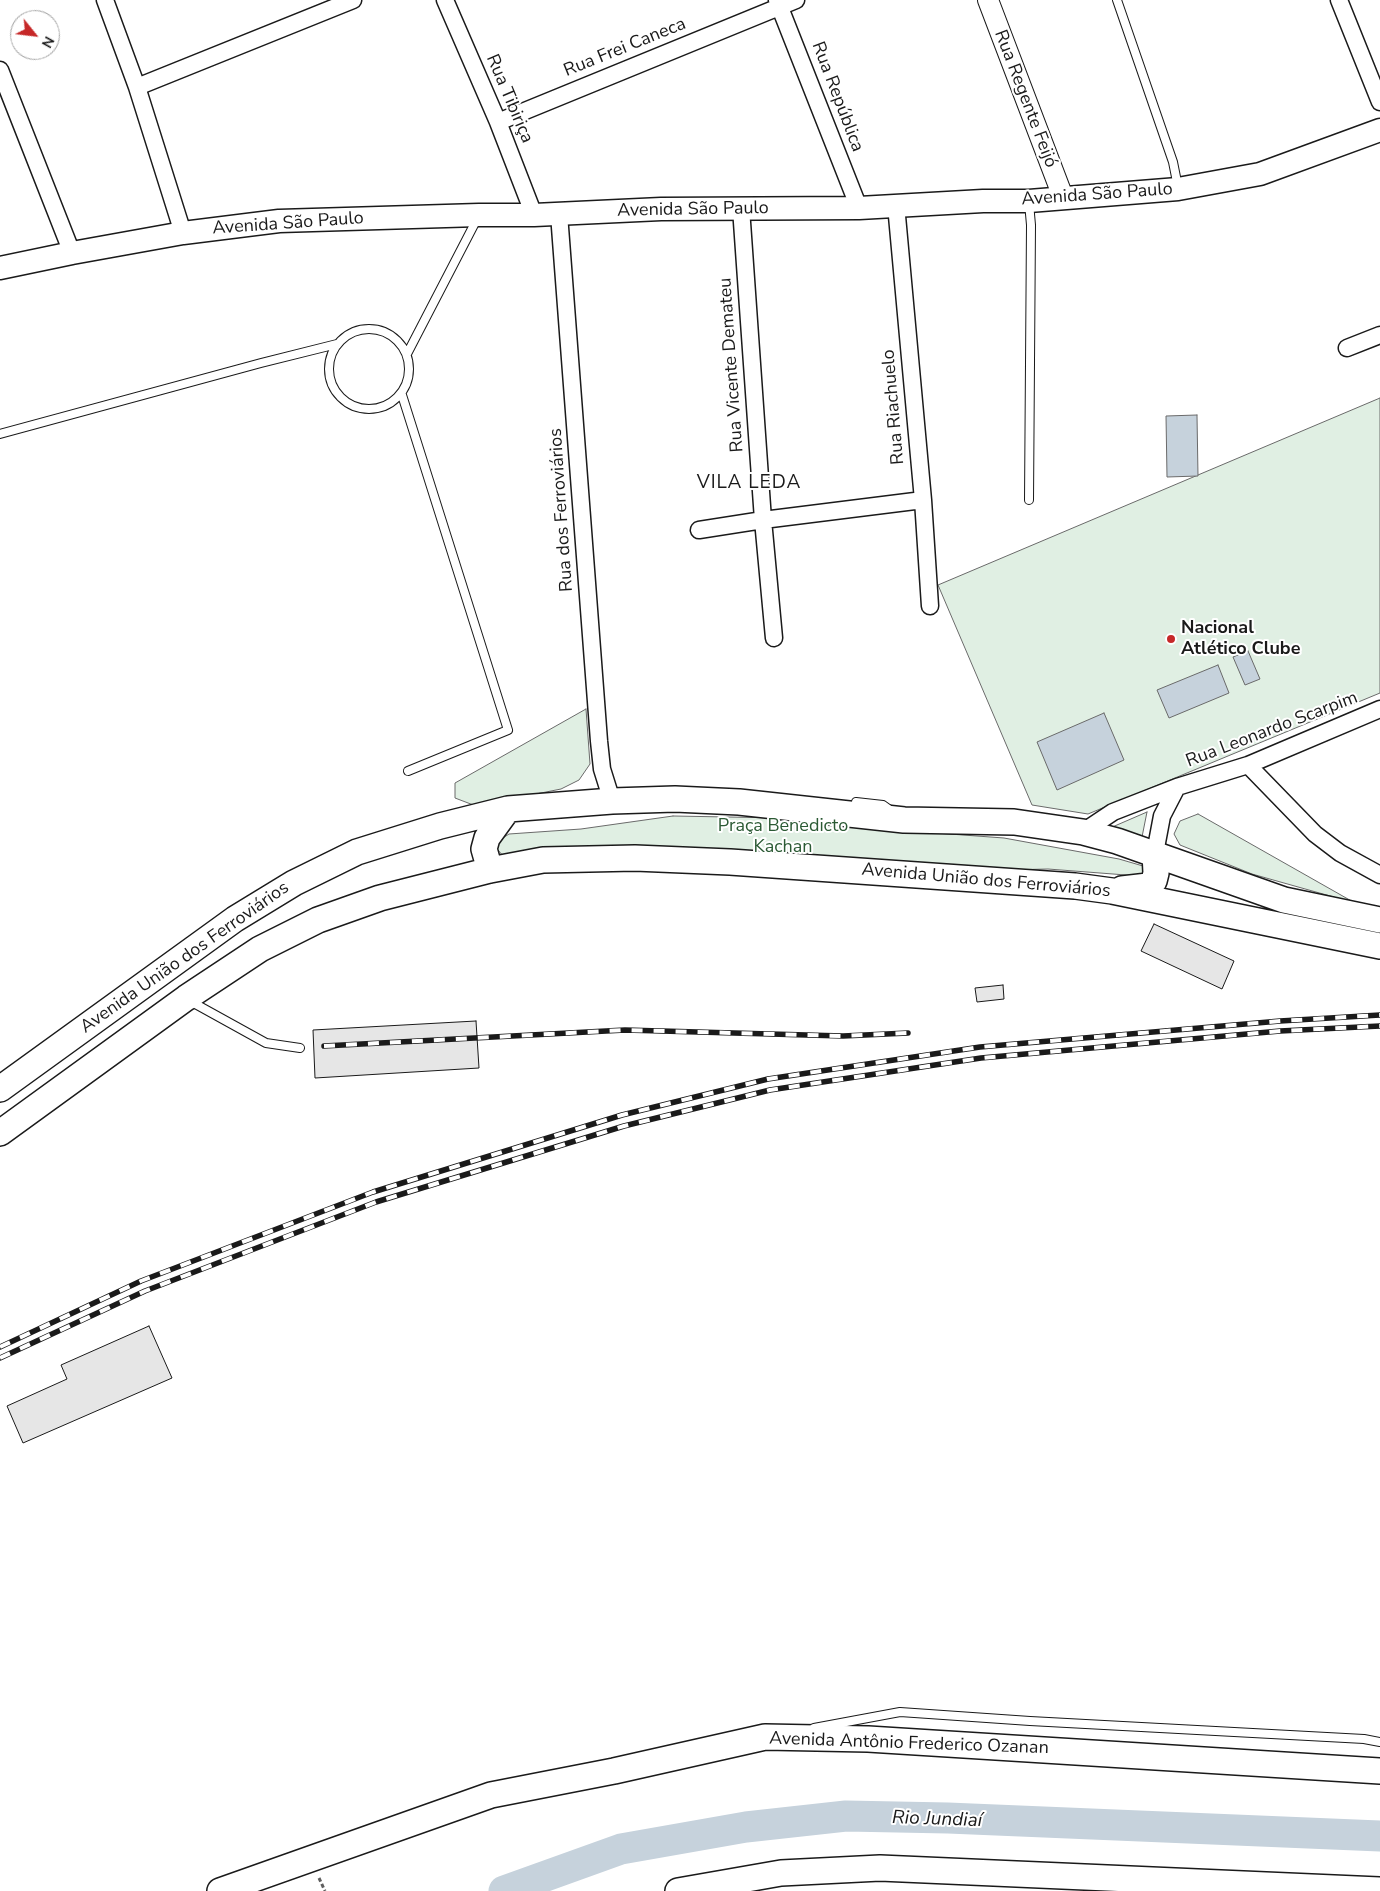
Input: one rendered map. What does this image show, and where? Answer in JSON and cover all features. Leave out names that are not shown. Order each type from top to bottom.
[{"type":"main road","name":"Avenida São Paulo","points":[[0,268],[183,233],[279,221],[534,215],[661,209],[859,208],[983,200],[1029,201],[1178,189],[1260,174],[1380,130]]},
{"type":"main road","name":"Avenida União dos Ferroviários","points":[[0,1089],[235,920],[294,883],[357,852],[440,826],[508,810],[612,801],[675,799],[782,804],[904,820],[1014,822],[1083,832],[1155,853],[1284,900],[1380,920]]},
{"type":"main road","points":[[490,870],[484,849],[487,838],[508,810]]},
{"type":"main road","points":[[1112,891],[1148,886],[1154,881],[1156,873],[1155,853]]},
{"type":"main road","name":"Avenida União dos Ferroviários","points":[[0,1133],[186,998],[260,949],[318,920],[380,898],[490,870],[543,860],[635,858],[730,862],[1065,885],[1112,891],[1380,946]]},
{"type":"main road","name":"Avenida Antônio Frederico Ozanan","points":[[220,1891],[491,1795],[614,1771],[765,1737],[868,1739],[1380,1770]]},
{"type":"main road","points":[[678,1891],[780,1873],[880,1868],[1380,1890]]},
{"type":"street","points":[[106,0],[137,87],[183,233]]},
{"type":"street","points":[[137,87],[353,0]]},
{"type":"street","name":"Rua Tibiriça","points":[[445,0],[498,122],[534,215]]},
{"type":"street","name":"Rua Frei Caneca","points":[[498,122],[778,3],[796,0]]},
{"type":"street","name":"Rua Regente Feijó","points":[[988,0],[1063,197]]},
{"type":"street","points":[[1339,0],[1380,102]]},
{"type":"street","name":"Rua República","points":[[778,3],[859,208]]},
{"type":"street","points":[[0,70],[72,253]]},
{"type":"street","name":"Rua Riachuelo","points":[[896,205],[923,500],[930,606]]},
{"type":"street","name":"Rua Vicente Demateu","points":[[741,208],[763,520],[774,638]]},
{"type":"street","name":"Rua dos Ferroviários","points":[[559,214],[599,741],[602,769],[612,801]]},
{"type":"street","points":[[1347,348],[1380,334]]},
{"type":"street","points":[[699,530],[923,500]]},
{"type":"street","name":"Rua Leonardo Scarpim","points":[[1083,832],[1113,812],[1177,787],[1248,765],[1380,709]]},
{"type":"street","points":[[1248,765],[1315,834],[1340,853],[1380,875]]},
{"type":"street","points":[[1155,853],[1162,816],[1177,787]]},
{"type":"lane","points":[[1117,0],[1173,162],[1178,189]]},
{"type":"lane","points":[[1029,201],[1031,225],[1029,500]]},
{"type":"lane","points":[[407,354],[479,215]]},
{"type":"lane","points":[[0,434],[337,344],[354,331],[375,328],[395,337],[407,354],[410,375],[402,395],[385,408],[364,410],[344,402],[331,385],[329,364],[337,344]]},
{"type":"lane","points":[[402,395],[508,730],[408,771]]},
{"type":"lane","points":[[846,801],[883,805],[904,820]]},
{"type":"lane","points":[[186,998],[266,1043],[300,1048]]},
{"type":"lane","points":[[765,1737],[900,1712],[1040,1722],[1364,1739],[1380,1742]]},
{"type":"green space","name":"Nacional Atlético Clube","points":[[1380,398],[1380,693],[1088,814],[1032,805],[938,585]]},
{"type":"green space","points":[[586,709],[590,764],[579,780],[561,789],[476,806],[455,798],[455,783]]},
{"type":"green space","points":[[1147,812],[1141,842],[1110,828]]},
{"type":"green space","points":[[1198,814],[1355,903],[1252,874],[1180,845],[1174,834],[1180,821]]},
{"type":"green space","name":"Praça Benedicto Kachan","points":[[673,816],[782,818],[895,830],[1004,838],[1119,859],[1143,866],[1144,872],[1139,876],[1048,869],[1006,870],[505,858],[497,849],[498,841],[509,834],[581,829]]},
{"type":"shaded area","points":[[1197,415],[1198,476],[1167,477],[1166,416]]},
{"type":"shaded area","points":[[1248,651],[1260,679],[1245,685],[1233,657]]},
{"type":"shaded area","points":[[1218,665],[1229,693],[1169,718],[1157,690]]},
{"type":"shaded area","points":[[1104,713],[1124,760],[1057,790],[1037,742]]},
{"type":"building","points":[[1154,924],[1234,961],[1222,989],[1141,951]]},
{"type":"building","points":[[1003,985],[1004,999],[977,1002],[975,988]]},
{"type":"building","points":[[476,1021],[479,1068],[315,1078],[313,1030]]},
{"type":"building","points":[[149,1326],[172,1378],[23,1443],[7,1406],[67,1379],[61,1365]]},
{"type":"waterway","name":"Rio Jundiaí","points":[[504,1891],[621,1849],[746,1827],[846,1816],[948,1818],[1380,1836]]},
{"type":"railway","points":[[0,1347],[141,1281],[373,1192],[622,1115],[768,1079],[980,1047],[1280,1021],[1380,1015]]},
{"type":"railway","points":[[0,1358],[145,1291],[376,1202],[624,1126],[770,1090],[981,1058],[1280,1031],[1380,1026]]},
{"type":"railway","points":[[324,1046],[625,1030],[843,1036],[908,1033]]},
{"type":"place","name":"Nacional Atlético Clube","points":[[1171,639]]},
{"type":"district","name":"VILA LEDA","points":[[749,483]]}]
